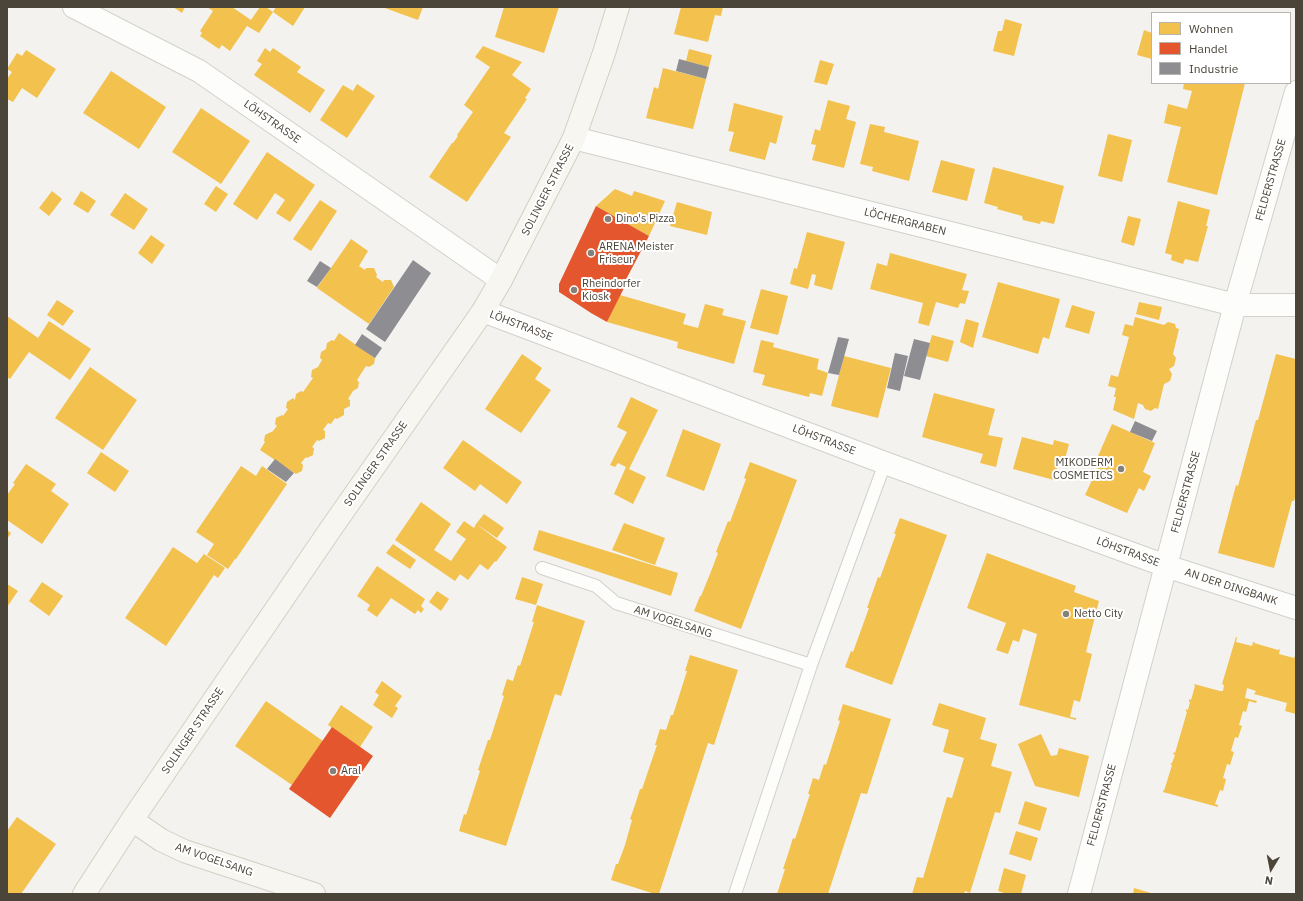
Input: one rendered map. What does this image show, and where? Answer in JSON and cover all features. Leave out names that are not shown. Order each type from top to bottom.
[{"type":"main road","name":"SOLINGER STRASSE","points":[[84,894],[132,820],[330,530],[483,311],[501,280],[574,138],[604,53],[618,7]]},
{"type":"main road","name":"AM VOGELSANG","points":[[132,820],[161,840],[184,851],[304,892]]},
{"type":"street","name":"LÖHSTRASSE","points":[[74,7],[199,71],[501,280]]},
{"type":"street","name":"FELDERSTRASSE","points":[[1079,894],[1235,305],[1296,92]]},
{"type":"street","name":"LÖCHERGRABEN","points":[[574,138],[1235,305],[1296,305]]},
{"type":"street","name":"LÖHSTRASSE","points":[[483,311],[885,463],[1166,566]]},
{"type":"street","name":"AN DER DINGBANK","points":[[1166,566],[1296,608]]},
{"type":"lane","points":[[734,894],[811,665],[885,463]]},
{"type":"lane","name":"AM VOGELSANG","points":[[542,568],[596,586],[616,603],[811,665]]},
{"type":"building: Wohnen","points":[[173,7],[185,7],[182,13]]},
{"type":"building: Wohnen","points":[[207,7],[232,7],[251,20],[260,7],[266,7],[273,12],[259,33],[247,26],[230,51],[222,45],[219,49],[200,36],[202,33],[200,31],[213,11]]},
{"type":"building: Wohnen","points":[[276,7],[305,7],[293,26],[273,12]]},
{"type":"building: Wohnen","points":[[382,7],[423,7],[418,20]]},
{"type":"building: Wohnen","points":[[504,7],[559,7],[544,53],[495,37]]},
{"type":"building: Wohnen","points":[[681,7],[723,7],[721,16],[715,15],[708,42],[674,34]]},
{"type":"building: Wohnen","points":[[1005,19],[1022,24],[1014,56],[993,51],[998,31],[1002,31]]},
{"type":"building: Wohnen","points":[[1144,30],[1151,33],[1151,59],[1137,55]]},
{"type":"building: Wohnen","points":[[483,46],[522,62],[512,75],[531,89],[525,98],[527,99],[504,133],[511,137],[467,202],[429,177],[473,112],[464,105],[490,67],[475,57]]},
{"type":"building: Wohnen","points":[[265,48],[270,52],[273,48],[301,67],[297,72],[325,90],[310,113],[254,75],[262,64],[257,61]]},
{"type":"building: Wohnen","points":[[689,49],[712,55],[709,67],[686,61]]},
{"type":"building: Wohnen","points":[[26,50],[56,69],[37,98],[22,88],[13,102],[7,99],[7,79],[12,72],[7,69],[17,53],[22,56]]},
{"type":"building: Wohnen","points":[[820,60],[834,64],[827,85],[814,82]]},
{"type":"building: Wohnen","points":[[663,68],[706,79],[693,129],[646,118],[654,87],[658,89]]},
{"type":"building: Wohnen","points":[[111,71],[166,107],[139,149],[83,113]]},
{"type":"building: Wohnen","points":[[357,84],[375,96],[347,138],[320,120],[343,85],[353,91]]},
{"type":"building: Wohnen","points":[[1184,84],[1245,84],[1217,195],[1167,182],[1181,127],[1164,123],[1168,104],[1187,109],[1192,91],[1183,89]]},
{"type":"building: Wohnen","points":[[828,100],[850,106],[846,119],[856,122],[844,168],[812,160],[816,145],[811,144],[815,129],[820,131]]},
{"type":"building: Wohnen","points":[[734,103],[783,116],[776,144],[770,142],[765,160],[729,151],[734,132],[728,131]]},
{"type":"building: Wohnen","points":[[201,108],[250,141],[221,184],[172,152]]},
{"type":"building: Wohnen","points":[[870,124],[885,127],[884,132],[919,141],[909,181],[872,171],[873,167],[860,164]]},
{"type":"building: Wohnen","points":[[1108,134],[1132,140],[1122,182],[1098,176]]},
{"type":"building: Wohnen","points":[[267,152],[315,185],[290,222],[276,213],[285,200],[275,193],[257,220],[233,204]]},
{"type":"building: Wohnen","points":[[941,160],[975,169],[967,201],[932,192]]},
{"type":"building: Wohnen","points":[[993,167],[1064,186],[1054,224],[1041,221],[1040,224],[1023,220],[1022,216],[997,209],[998,207],[984,203]]},
{"type":"building: Wohnen","points":[[216,186],[228,194],[216,212],[204,204]]},
{"type":"building: Wohnen","points":[[615,189],[632,196],[634,191],[665,201],[649,236],[596,206]]},
{"type":"building: Wohnen","points":[[52,191],[62,199],[49,216],[39,208]]},
{"type":"building: Wohnen","points":[[81,191],[96,201],[88,213],[73,204]]},
{"type":"building: Wohnen","points":[[125,193],[148,209],[134,230],[110,215]]},
{"type":"building: Wohnen","points":[[320,200],[337,211],[311,251],[293,239]]},
{"type":"building: Wohnen","points":[[1178,201],[1210,210],[1206,226],[1208,226],[1198,262],[1185,259],[1183,264],[1171,260],[1172,255],[1165,253]]},
{"type":"building: Wohnen","points":[[677,202],[712,212],[707,235],[670,226]]},
{"type":"building: Wohnen","points":[[1128,216],[1141,219],[1134,246],[1121,242]]},
{"type":"building: Wohnen","points":[[807,232],[845,242],[832,290],[814,285],[816,275],[812,274],[808,289],[790,284],[794,268],[797,269]]},
{"type":"building: Wohnen","points":[[151,235],[165,245],[152,264],[138,253]]},
{"type":"building: Wohnen","points":[[351,239],[368,251],[359,266],[365,270],[366,268],[374,268],[377,275],[376,277],[383,282],[384,280],[391,280],[394,287],[369,324],[317,288]]},
{"type":"building: Wohnen","points":[[890,253],[967,274],[962,290],[969,291],[965,304],[960,303],[958,308],[936,302],[929,326],[918,323],[923,303],[870,289],[877,263],[887,266]]},
{"type":"building: Wohnen","points":[[998,282],[1060,299],[1049,339],[1043,337],[1038,354],[982,337]]},
{"type":"building: Wohnen","points":[[761,289],[788,296],[778,335],[750,328]]},
{"type":"building: Wohnen","points":[[620,295],[686,314],[683,324],[698,328],[705,304],[724,309],[722,315],[746,321],[734,364],[677,348],[678,342],[607,322]]},
{"type":"building: Wohnen","points":[[57,300],[74,311],[63,326],[47,315]]},
{"type":"building: Wohnen","points":[[1139,302],[1162,307],[1159,320],[1136,314]]},
{"type":"building: Wohnen","points":[[1072,305],[1095,312],[1089,334],[1065,327]]},
{"type":"building: Wohnen","points":[[7,316],[38,338],[49,321],[91,349],[70,380],[29,352],[10,379],[7,377]]},
{"type":"building: Wohnen","points":[[1135,317],[1164,325],[1168,322],[1175,324],[1176,328],[1179,329],[1173,354],[1176,358],[1174,366],[1169,369],[1172,374],[1170,381],[1164,384],[1158,409],[1155,408],[1151,411],[1145,409],[1143,405],[1138,403],[1134,419],[1113,410],[1116,397],[1114,397],[1116,388],[1108,386],[1111,375],[1118,377],[1129,337],[1122,335],[1125,324],[1133,326]]},
{"type":"building: Wohnen","points":[[966,319],[979,323],[973,348],[960,342]]},
{"type":"building: Wohnen","points":[[339,333],[375,358],[374,364],[369,367],[366,366],[357,380],[359,382],[358,388],[353,391],[348,399],[350,400],[350,406],[344,409],[344,415],[337,419],[335,418],[331,424],[328,423],[323,430],[325,431],[325,438],[319,441],[317,440],[312,447],[314,448],[313,455],[307,458],[306,457],[301,463],[303,465],[302,471],[296,474],[260,450],[265,442],[265,435],[272,432],[277,426],[275,424],[276,418],[282,415],[283,416],[288,409],[286,408],[287,402],[293,398],[295,400],[296,394],[301,391],[303,392],[313,378],[311,377],[312,370],[318,367],[322,360],[320,358],[321,352],[326,349],[327,343],[332,340],[334,341]]},
{"type":"building: Wohnen","points":[[932,335],[954,341],[948,362],[926,356]]},
{"type":"building: Wohnen","points":[[761,340],[774,343],[773,347],[819,359],[817,369],[828,373],[822,396],[810,393],[809,397],[762,385],[765,375],[753,372]]},
{"type":"building: Wohnen","points":[[522,354],[542,368],[535,379],[551,390],[521,433],[485,409]]},
{"type":"building: Wohnen","points":[[1276,354],[1296,359],[1296,495],[1294,501],[1292,501],[1274,568],[1218,553],[1236,485],[1238,486]]},
{"type":"building: Wohnen","points":[[844,356],[891,368],[878,418],[831,406]]},
{"type":"building: Wohnen","points":[[90,367],[137,400],[103,450],[55,418]]},
{"type":"building: Wohnen","points":[[934,393],[995,409],[988,435],[1003,438],[996,467],[980,463],[983,454],[922,437]]},
{"type":"building: Wohnen","points":[[631,397],[658,410],[629,469],[646,477],[633,504],[614,494],[626,467],[618,463],[615,467],[610,465],[627,432],[617,427]]},
{"type":"building: Wohnen","points":[[1112,424],[1155,443],[1143,472],[1151,476],[1144,491],[1139,488],[1127,513],[1085,495],[1099,465],[1095,463]]},
{"type":"building: Wohnen","points":[[683,429],[721,444],[704,491],[666,476]]},
{"type":"building: Wohnen","points":[[1022,437],[1053,445],[1054,440],[1069,444],[1065,459],[1060,458],[1054,480],[1013,469]]},
{"type":"building: Wohnen","points":[[463,440],[522,482],[507,504],[480,484],[475,491],[443,468]]},
{"type":"building: Wohnen","points":[[101,452],[129,471],[115,492],[87,473]]},
{"type":"building: Wohnen","points":[[750,462],[797,480],[741,629],[694,611],[718,553],[716,552],[728,521],[730,522],[746,479],[744,478]]},
{"type":"building: Wohnen","points":[[26,464],[56,484],[51,491],[69,504],[42,544],[7,520],[7,495]]},
{"type":"building: Wohnen","points":[[241,466],[256,476],[262,466],[287,484],[228,569],[207,555],[214,544],[196,532]]},
{"type":"building: Wohnen","points":[[421,502],[451,524],[434,550],[451,561],[466,539],[456,532],[464,521],[474,528],[476,524],[507,547],[488,570],[480,564],[468,580],[460,574],[455,581],[395,540]]},
{"type":"building: Wohnen","points":[[484,514],[504,528],[497,538],[476,524]]},
{"type":"building: Wohnen","points":[[900,518],[947,535],[892,685],[845,667],[851,651],[853,652],[869,608],[867,608],[878,577],[880,578],[896,534],[894,534]]},
{"type":"building: Wohnen","points":[[624,523],[665,538],[655,565],[612,550]]},
{"type":"building: Wohnen","points":[[7,530],[11,533],[7,539]]},
{"type":"building: Wohnen","points":[[539,530],[678,573],[671,596],[533,550]]},
{"type":"building: Wohnen","points":[[393,544],[416,560],[410,569],[386,553]]},
{"type":"building: Wohnen","points":[[173,547],[197,563],[204,554],[225,568],[218,578],[214,575],[166,646],[125,618]]},
{"type":"building: Wohnen","points":[[987,553],[1076,586],[1074,592],[1099,601],[1086,652],[1092,654],[1080,702],[1074,700],[1070,717],[1076,718],[1076,720],[1019,705],[1037,634],[1023,629],[1019,642],[1013,640],[1008,654],[996,650],[1006,623],[967,608]]},
{"type":"building: Wohnen","points":[[377,566],[425,599],[421,606],[424,609],[421,613],[418,610],[415,614],[391,598],[377,617],[367,610],[370,605],[357,596]]},
{"type":"building: Wohnen","points":[[522,577],[543,584],[536,605],[515,599]]},
{"type":"building: Wohnen","points":[[42,582],[63,596],[49,616],[29,601]]},
{"type":"building: Wohnen","points":[[7,584],[18,591],[7,607]]},
{"type":"building: Wohnen","points":[[437,591],[449,599],[441,611],[429,602]]},
{"type":"building: Wohnen","points":[[537,605],[585,621],[561,696],[555,694],[506,846],[459,831],[464,814],[466,815],[480,771],[478,770],[488,740],[490,740],[504,696],[502,695],[507,679],[513,681],[518,665],[520,666],[534,622],[532,622]]},
{"type":"building: Wohnen","points":[[1236,637],[1236,642],[1252,646],[1253,642],[1255,642],[1254,643],[1278,650],[1280,649],[1279,654],[1294,658],[1296,654],[1296,714],[1285,711],[1287,703],[1254,694],[1256,691],[1247,688],[1245,698],[1257,701],[1256,703],[1249,701],[1246,712],[1243,711],[1239,725],[1242,726],[1238,738],[1235,737],[1231,751],[1234,752],[1230,765],[1227,764],[1223,778],[1226,779],[1223,791],[1220,790],[1215,804],[1218,805],[1218,807],[1163,792],[1172,765],[1170,764],[1172,763],[1175,755],[1173,754],[1174,752],[1175,753],[1187,712],[1186,709],[1188,710],[1190,702],[1189,699],[1191,700],[1195,686],[1194,684],[1223,691],[1224,685],[1222,684]]},
{"type":"building: Wohnen","points":[[690,655],[738,670],[714,745],[708,743],[659,894],[655,894],[611,880],[616,864],[618,864],[625,845],[632,820],[630,819],[657,745],[655,745],[660,729],[666,730],[671,715],[673,715],[687,671],[685,671]]},
{"type":"building: Wohnen","points":[[382,681],[402,696],[395,706],[398,708],[392,718],[373,705],[379,695],[375,692]]},
{"type":"building: Wohnen","points":[[266,701],[323,741],[292,785],[235,746]]},
{"type":"building: Wohnen","points":[[939,703],[986,718],[980,739],[997,744],[991,766],[1012,772],[1000,813],[995,812],[970,893],[965,891],[964,894],[912,894],[917,877],[923,878],[947,797],[952,798],[964,758],[943,752],[949,730],[932,725]]},
{"type":"building: Wohnen","points":[[843,704],[891,719],[867,794],[861,793],[828,894],[777,894],[793,838],[795,839],[810,794],[808,794],[813,778],[819,780],[824,764],[826,765],[840,721],[838,720]]},
{"type":"building: Wohnen","points":[[341,705],[373,727],[360,747],[328,725]]},
{"type":"building: Wohnen","points":[[1041,734],[1051,756],[1057,755],[1059,748],[1089,756],[1079,797],[1035,786],[1018,744]]},
{"type":"building: Wohnen","points":[[1025,801],[1047,808],[1040,831],[1018,824]]},
{"type":"building: Wohnen","points":[[17,817],[56,844],[21,894],[9,894],[7,893],[7,831]]},
{"type":"building: Wohnen","points":[[1016,831],[1038,838],[1031,861],[1009,854]]},
{"type":"building: Wohnen","points":[[1004,868],[1026,875],[1021,894],[1007,894],[998,891]]},
{"type":"building: Wohnen","points":[[1134,888],[1154,894],[1133,894]]},
{"type":"building: Handel","points":[[596,206],[649,236],[623,285],[625,286],[607,322],[559,292],[559,284]]},
{"type":"building: Handel","name":"Aral","points":[[332,727],[373,756],[330,818],[289,789]]},
{"type":"building: Industrie","points":[[679,59],[709,67],[706,79],[676,71]]},
{"type":"building: Industrie","points":[[413,260],[431,273],[385,342],[366,329]]},
{"type":"building: Industrie","points":[[320,261],[331,268],[317,287],[307,281]]},
{"type":"building: Industrie","points":[[362,334],[382,348],[375,358],[355,345]]},
{"type":"building: Industrie","points":[[838,337],[849,339],[839,375],[828,373]]},
{"type":"building: Industrie","points":[[914,339],[930,343],[920,380],[904,376]]},
{"type":"building: Industrie","points":[[895,353],[908,356],[900,391],[887,388]]},
{"type":"building: Industrie","points":[[1135,421],[1157,431],[1152,441],[1130,432]]},
{"type":"building: Industrie","points":[[275,459],[294,473],[286,482],[267,469]]},
{"type":"place","name":"Dino's Pizza","points":[[608,219]]},
{"type":"place","name":"ARENA Meister Friseur","points":[[591,253]]},
{"type":"place","name":"Rheindorfer Kiosk","points":[[574,290]]},
{"type":"place","name":"MIKODERM COSMETICS","points":[[1121,469]]},
{"type":"place","name":"Netto City","points":[[1066,614]]},
{"type":"place","name":"Aral","points":[[333,771]]}]
